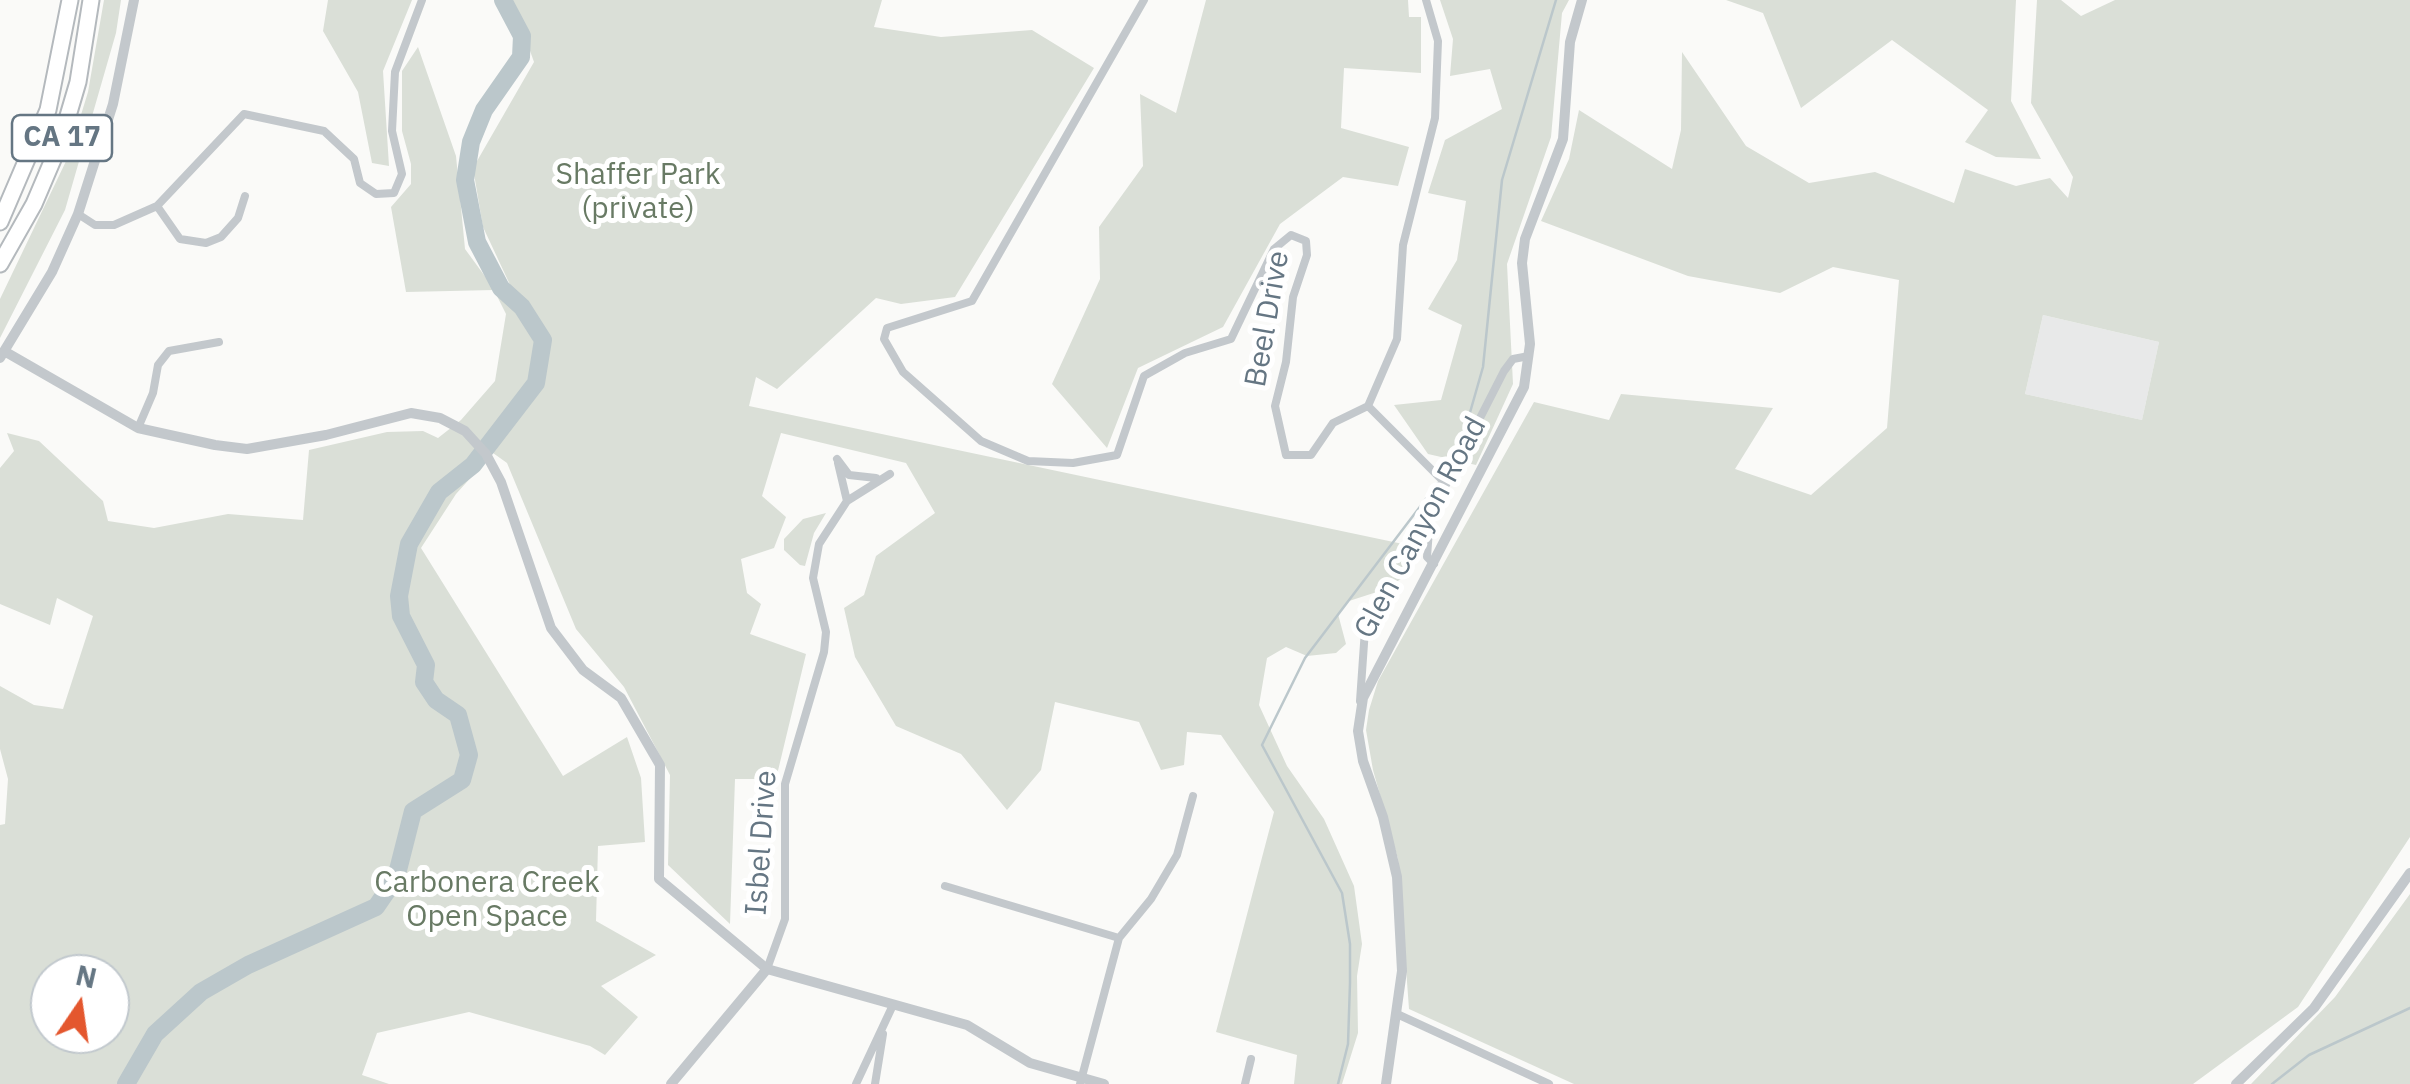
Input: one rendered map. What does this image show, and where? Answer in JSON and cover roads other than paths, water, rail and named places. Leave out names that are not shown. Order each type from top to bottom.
[{"type":"highway","name":"CA 17","points":[[0,222],[16,192],[52,98],[70,0]]},
{"type":"highway","name":"CA 17","points":[[0,264],[34,204],[60,143],[80,72],[91,0]]},
{"type":"highway","points":[[0,211],[16,192]]},
{"type":"street","points":[[134,0],[113,104],[78,214],[52,272],[2,354],[138,428],[246,449],[326,436],[411,413],[440,418],[465,431],[486,454],[501,482],[551,628],[583,670],[622,698],[660,765],[659,879],[767,969],[967,1025],[1030,1063],[1081,1081],[1104,1084]]},
{"type":"street","points":[[78,214],[95,225],[114,225],[158,206],[244,114],[324,131],[354,158],[360,183],[376,194],[394,192],[402,174],[392,130],[395,72],[422,0]]},
{"type":"street","name":"Beel Drive","points":[[1144,0],[972,301],[887,328],[884,339],[903,372],[981,441],[1028,460],[1073,463],[1117,455],[1144,376],[1185,353],[1231,339],[1274,249],[1291,235],[1306,242],[1307,255],[1294,297],[1276,406],[1286,456],[1311,456],[1333,423],[1368,406]]},
{"type":"street","points":[[1426,0],[1438,41],[1434,118],[1403,245],[1397,339],[1368,406],[1446,484]]},
{"type":"street","name":"Glen Canyon Road","points":[[1386,1084],[1402,971],[1396,877],[1358,731],[1363,698],[1524,387],[1529,356],[1522,262],[1525,239],[1563,139],[1570,42],[1582,0]]},
{"type":"street","points":[[158,206],[180,239],[206,243],[221,237],[238,218],[245,196]]},
{"type":"street","points":[[138,428],[153,393],[158,365],[168,351],[219,342]]},
{"type":"street","points":[[1434,564],[1427,557],[1430,516],[1504,371],[1512,359],[1529,356]]},
{"type":"street","points":[[837,459],[849,475],[870,479],[890,474],[868,485],[846,501],[837,459]]},
{"type":"street","name":"Isbel Drive","points":[[671,1084],[767,969],[785,920],[784,784],[824,652],[826,632],[812,578],[819,544],[846,501]]},
{"type":"street","points":[[1358,731],[1366,616]]},
{"type":"street","points":[[1081,1081],[1119,938],[1151,899],[1177,854],[1193,796]]},
{"type":"street","points":[[2236,1084],[2314,1008],[2410,872]]},
{"type":"street","points":[[945,886],[1119,938]]},
{"type":"street","points":[[856,1084],[893,1005]]},
{"type":"street","points":[[1397,1014],[1550,1084]]},
{"type":"street","points":[[875,1084],[885,1025]]},
{"type":"street","points":[[1245,1084],[1250,1059]]},
{"type":"waterway","points":[[126,1084],[155,1034],[201,992],[248,965],[376,907],[396,878],[413,811],[462,780],[469,755],[458,715],[436,700],[424,682],[426,665],[401,616],[399,596],[409,544],[439,492],[473,465],[536,383],[543,340],[522,307],[501,288],[477,242],[465,180],[471,142],[484,110],[521,57],[522,36],[503,0]]},
{"type":"waterway","points":[[1459,451],[1483,367],[1502,180],[1556,0]]},
{"type":"waterway","points":[[1443,476],[1455,458]]},
{"type":"waterway","points":[[1338,1084],[1348,1044],[1350,983],[1350,944],[1342,893],[1262,745],[1305,658],[1438,483]]},
{"type":"waterway","points":[[2272,1084],[2309,1055],[2410,1008]]},
{"type":"park label","name":"Shaffer Park (private)","points":[[638,192]]},
{"type":"park label","name":"Carbonera Creek Open Space","points":[[487,900]]}]
